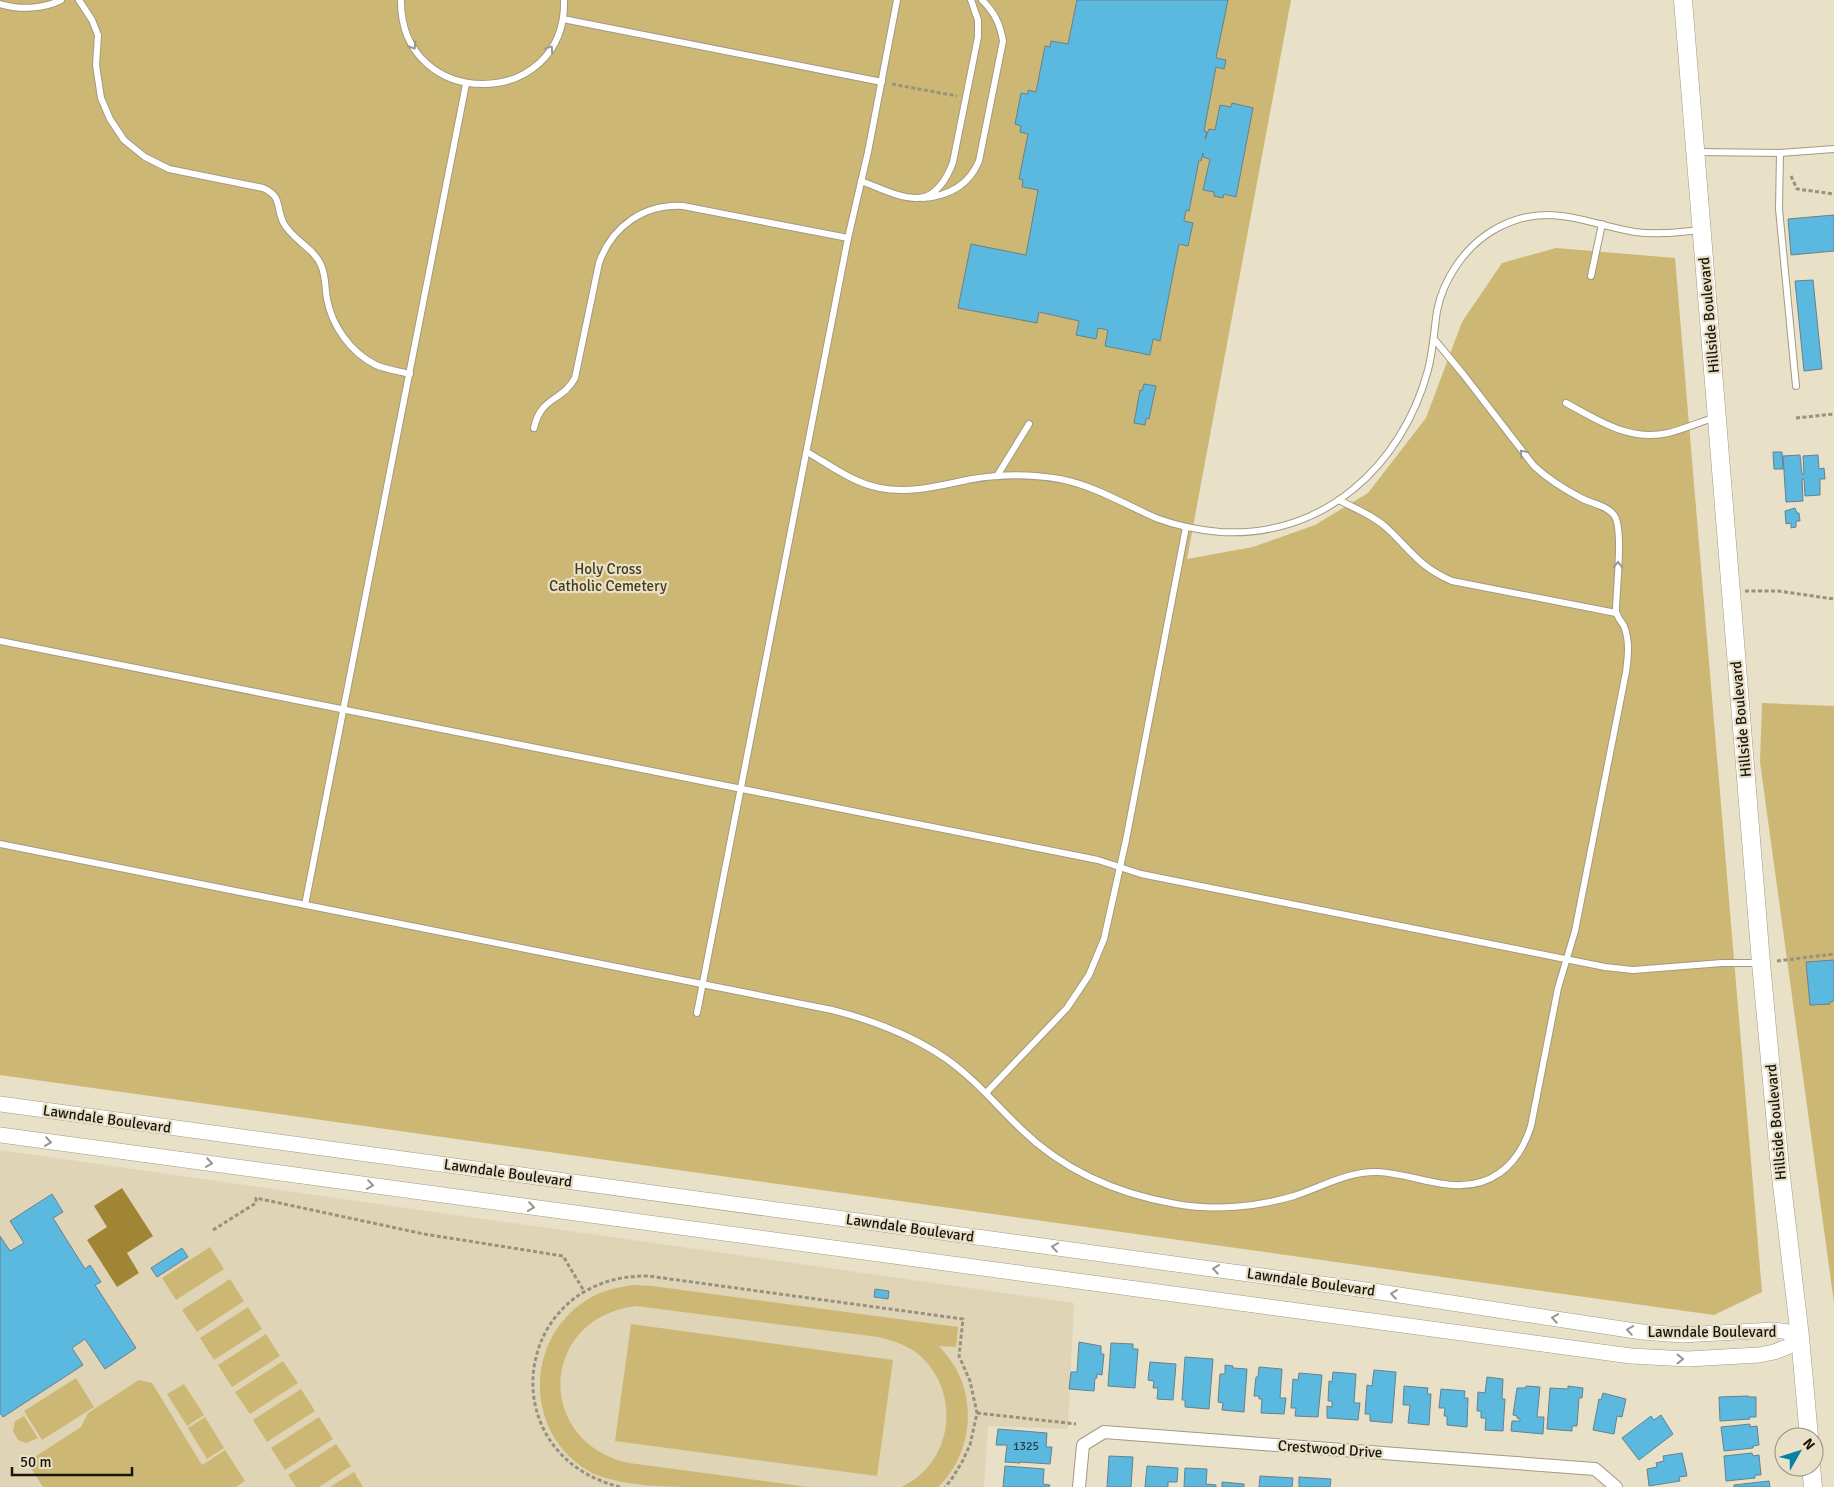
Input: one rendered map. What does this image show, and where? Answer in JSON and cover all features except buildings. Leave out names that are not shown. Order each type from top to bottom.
[{"type":"main road","name":"Hillside Boulevard","points":[[1683,0],[1761,963],[1782,1196],[1800,1337],[1808,1427]]},
{"type":"street","name":"Lawndale Boulevard","points":[[0,1104],[1373,1290],[1642,1332],[1682,1335],[1774,1330],[1789,1332],[1800,1337]]},
{"type":"street","name":"Lawndale Boulevard","points":[[0,1135],[1631,1356],[1688,1359],[1759,1355],[1774,1352],[1800,1337]]},
{"type":"street","name":"Crestwood Drive","points":[[1079,1487],[1083,1445],[1104,1432],[1596,1469],[1616,1487]]},
{"type":"lane","points":[[0,4],[24,8],[41,6],[62,0]]},
{"type":"lane","points":[[78,0],[92,20],[98,36],[96,65],[101,98],[110,119],[124,140],[145,157],[169,169],[263,188],[274,194],[283,221],[292,236],[315,255],[321,264],[330,309],[346,339],[361,355],[377,366],[410,374]]},
{"type":"lane","points":[[400,0],[402,20],[406,34],[422,58],[442,75],[466,84],[482,85],[497,84],[523,74],[545,56],[553,44],[563,19],[564,0]]},
{"type":"lane","points":[[697,1014],[848,238],[882,82],[897,0]]},
{"type":"lane","points":[[918,199],[935,190],[947,177],[953,162],[979,28],[977,12],[971,0]]},
{"type":"lane","points":[[861,182],[918,199],[945,194],[957,189],[975,172],[980,161],[1002,41],[1001,29],[997,18],[982,0]]},
{"type":"lane","points":[[563,19],[882,82]]},
{"type":"lane","points":[[305,905],[466,84]]},
{"type":"lane","points":[[1696,152],[1780,152],[1834,149]]},
{"type":"lane","points":[[1780,152],[1779,209],[1796,386]]},
{"type":"lane","points":[[534,428],[543,407],[568,389],[575,378],[602,253],[614,235],[634,217],[650,209],[683,206],[848,238]]},
{"type":"lane","points":[[807,452],[854,480],[880,488],[894,490],[924,489],[997,476],[1040,476],[1083,485],[1157,518],[1186,527],[1233,532],[1262,530],[1309,516],[1339,500],[1379,465],[1407,426],[1424,382],[1434,339],[1438,308],[1448,280],[1464,257],[1482,238],[1514,221],[1541,215],[1572,216],[1626,230],[1648,233],[1702,230]]},
{"type":"lane","points":[[1591,276],[1602,224]]},
{"type":"lane","points":[[0,844],[832,1010],[877,1023],[946,1058],[986,1093],[1022,1130],[1061,1161],[1107,1186],[1171,1203],[1225,1207],[1270,1202],[1294,1196],[1352,1174],[1367,1172],[1392,1174],[1445,1184],[1462,1185],[1478,1183],[1494,1177],[1508,1167],[1526,1141],[1558,988],[1575,931],[1626,672],[1628,647],[1624,626],[1616,613],[1619,535],[1618,521],[1615,516],[1603,507],[1570,492],[1545,476],[1534,466],[1464,374],[1434,339]]},
{"type":"lane","points":[[1566,403],[1614,428],[1631,434],[1668,433],[1717,417]]},
{"type":"lane","points":[[997,476],[1029,424]]},
{"type":"lane","points":[[1339,500],[1380,522],[1416,559],[1438,575],[1452,581],[1616,613]]},
{"type":"lane","points":[[986,1093],[1055,1023],[1073,1001],[1089,975],[1104,939],[1109,923],[1186,527]]},
{"type":"lane","points":[[0,641],[1098,860],[1141,874],[1605,968],[1634,970],[1722,962],[1761,963]]},
{"type":"path","points":[[882,82],[966,98]]},
{"type":"path","points":[[1780,152],[1797,189],[1834,194]]},
{"type":"path","points":[[1796,418],[1834,414]]},
{"type":"path","points":[[1731,591],[1778,591],[1834,599]]},
{"type":"path","points":[[1761,963],[1834,954]]},
{"type":"path","points":[[214,1230],[256,1203],[256,1198],[424,1234],[563,1256],[584,1291]]},
{"type":"path","points":[[620,1487],[604,1483],[587,1475],[558,1452],[539,1420],[534,1402],[533,1368],[543,1338],[557,1315],[584,1291],[618,1278],[648,1276],[964,1319],[959,1356],[970,1381],[977,1413],[970,1445],[962,1462],[945,1487]]},
{"type":"path","points":[[977,1413],[1076,1424]]},
{"type":"shaded area","points":[[0,1150],[1074,1303],[1068,1429],[988,1426],[984,1487],[0,1487]]},
{"type":"shaded area","points":[[122,1188],[153,1236],[127,1253],[139,1273],[117,1287],[87,1240],[107,1227],[94,1206]]},
{"type":"green space","name":"Holy Cross Catholic Cemetery","points":[[0,0],[1291,0],[1187,559],[1253,547],[1315,525],[1368,493],[1426,418],[1462,322],[1502,263],[1556,248],[1675,258],[1762,1292],[1714,1315],[0,1075]]},
{"type":"green space","points":[[1762,703],[1834,706],[1834,1303],[1760,762]]},
{"type":"green space","points":[[210,1247],[224,1269],[176,1300],[162,1278]]},
{"type":"green space","points":[[230,1279],[244,1301],[197,1332],[182,1310]]},
{"type":"green space","points":[[635,1285],[958,1327],[956,1347],[939,1346],[958,1372],[966,1395],[968,1424],[961,1452],[955,1465],[938,1487],[901,1487],[919,1475],[933,1460],[942,1442],[946,1423],[945,1403],[940,1384],[929,1366],[906,1346],[878,1337],[636,1306],[604,1315],[581,1333],[566,1355],[560,1381],[564,1407],[576,1431],[598,1451],[629,1463],[808,1487],[663,1486],[620,1482],[594,1474],[571,1458],[555,1438],[544,1415],[540,1390],[542,1365],[550,1341],[564,1319],[585,1301],[597,1295],[609,1290]]},
{"type":"green space","points":[[248,1307],[262,1329],[214,1360],[200,1338]]},
{"type":"green space","points":[[631,1324],[893,1360],[877,1476],[615,1441]]},
{"type":"green space","points":[[266,1334],[280,1356],[232,1387],[218,1365]]},
{"type":"green space","points":[[283,1361],[298,1383],[250,1414],[235,1392]]},
{"type":"green space","points":[[76,1378],[94,1407],[42,1440],[24,1411]]},
{"type":"green space","points":[[139,1380],[152,1383],[202,1465],[225,1450],[245,1481],[236,1487],[43,1487],[27,1462],[81,1427],[88,1413]]},
{"type":"green space","points":[[184,1384],[204,1415],[187,1426],[167,1394]]},
{"type":"green space","points":[[301,1389],[315,1411],[267,1442],[253,1420]]},
{"type":"green space","points":[[24,1416],[38,1438],[26,1443],[18,1440],[13,1431],[15,1421]]},
{"type":"green space","points":[[205,1417],[224,1448],[207,1459],[188,1428]]},
{"type":"green space","points":[[319,1417],[333,1439],[285,1470],[271,1448]]},
{"type":"green space","points":[[336,1444],[351,1466],[319,1487],[296,1487],[288,1475]]},
{"type":"green space","points":[[354,1472],[363,1487],[330,1487]]}]
